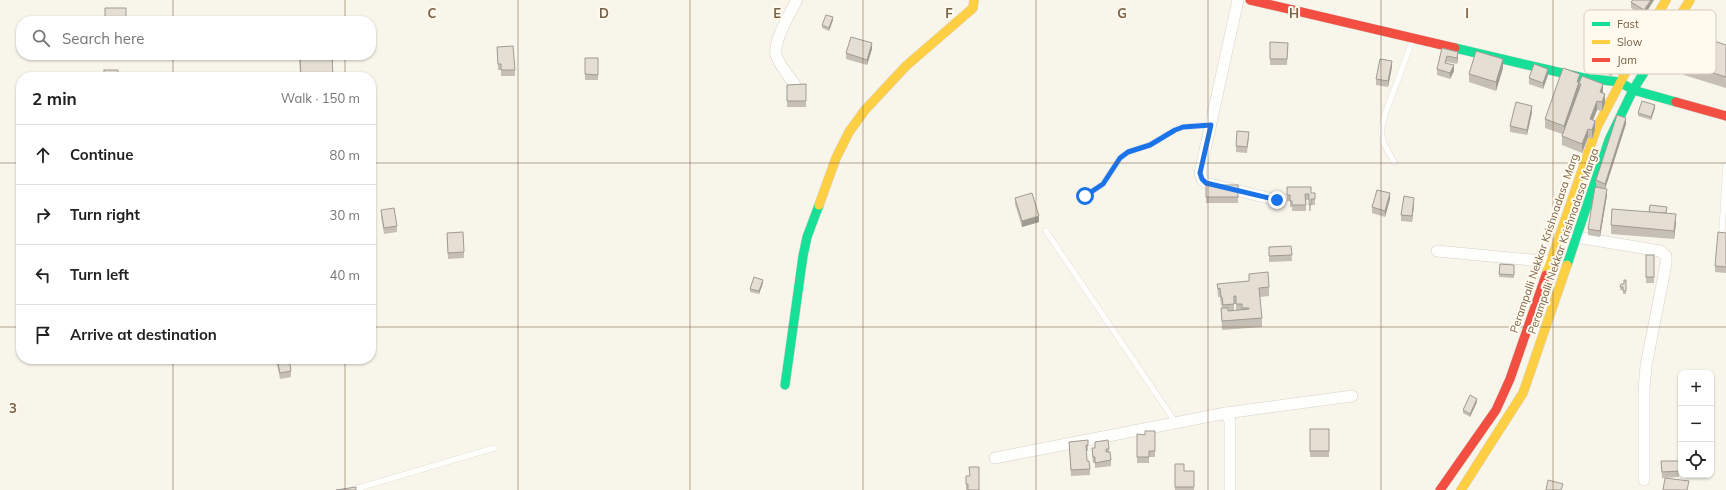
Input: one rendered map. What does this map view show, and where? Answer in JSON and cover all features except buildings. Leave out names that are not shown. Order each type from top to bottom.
[{"type":"main road","points":[[785,385],[804,250],[807,237],[836,158],[849,132],[865,110],[916,56],[973,8],[974,0]]},
{"type":"main road","points":[[1250,0],[1584,78],[1620,82],[1633,90],[1726,116]]},
{"type":"main road","name":"Perampalli Nekkar Krishnadasa Marg","points":[[1660,10],[1666,0]]},
{"type":"main road","name":"Perampalli Nekkar Krishnadasa Marga","points":[[1684,10],[1690,0]]},
{"type":"main road","name":"Perampalli Nekkar Krishnadasa Marg","points":[[1440,490],[1496,410],[1510,378],[1597,127],[1624,74]]},
{"type":"main road","name":"Perampalli Nekkar Krishnadasa Marga","points":[[1461,490],[1523,393],[1610,140],[1633,90],[1643,74]]},
{"type":"street","points":[[794,85],[776,57],[776,50],[778,40],[797,0]]},
{"type":"street","points":[[1238,0],[1200,173],[1202,179],[1206,183],[1277,200]]},
{"type":"street","points":[[1576,237],[1660,250],[1666,256],[1666,264],[1646,366],[1644,390],[1644,480]]},
{"type":"street","points":[[1437,252],[1551,262]]},
{"type":"street","points":[[995,458],[1226,413],[1352,396]]},
{"type":"street","points":[[1226,413],[1230,421],[1230,490]]},
{"type":"lane","points":[[1394,162],[1383,142],[1381,130],[1385,114],[1414,38]]},
{"type":"lane","points":[[1085,196],[1103,184],[1120,158],[1128,152],[1150,145],[1183,127],[1211,125]]},
{"type":"lane","points":[[1722,231],[1726,165]]},
{"type":"lane","points":[[1046,231],[1176,423]]},
{"type":"lane","points":[[352,490],[494,448]]},
{"type":"traffic: fast","points":[[1455,48],[1584,78],[1620,82],[1633,90],[1676,102]]},
{"type":"traffic: fast","points":[[1567,265],[1609,140],[1633,90],[1643,74]]},
{"type":"traffic: fast","points":[[785,385],[803,256],[807,237],[819,205]]},
{"type":"traffic: slow","points":[[819,205],[836,158],[849,132],[865,110],[906,66],[973,8],[974,0]]},
{"type":"traffic: slow","points":[[1660,10],[1666,0]]},
{"type":"traffic: slow","points":[[1684,10],[1690,0]]},
{"type":"traffic: slow","points":[[1546,275],[1597,127],[1625,74]]},
{"type":"traffic: slow","points":[[1461,490],[1523,393],[1567,265]]},
{"type":"traffic: jam","points":[[1250,0],[1455,48]]},
{"type":"traffic: jam","points":[[1676,102],[1726,116]]},
{"type":"traffic: jam","points":[[1440,490],[1496,410],[1510,379],[1546,275]]},
{"type":"route","points":[[1085,196],[1103,184],[1120,158],[1128,152],[1158,142],[1175,130],[1183,127],[1211,125],[1200,173],[1202,179],[1206,183],[1277,200]]}]
